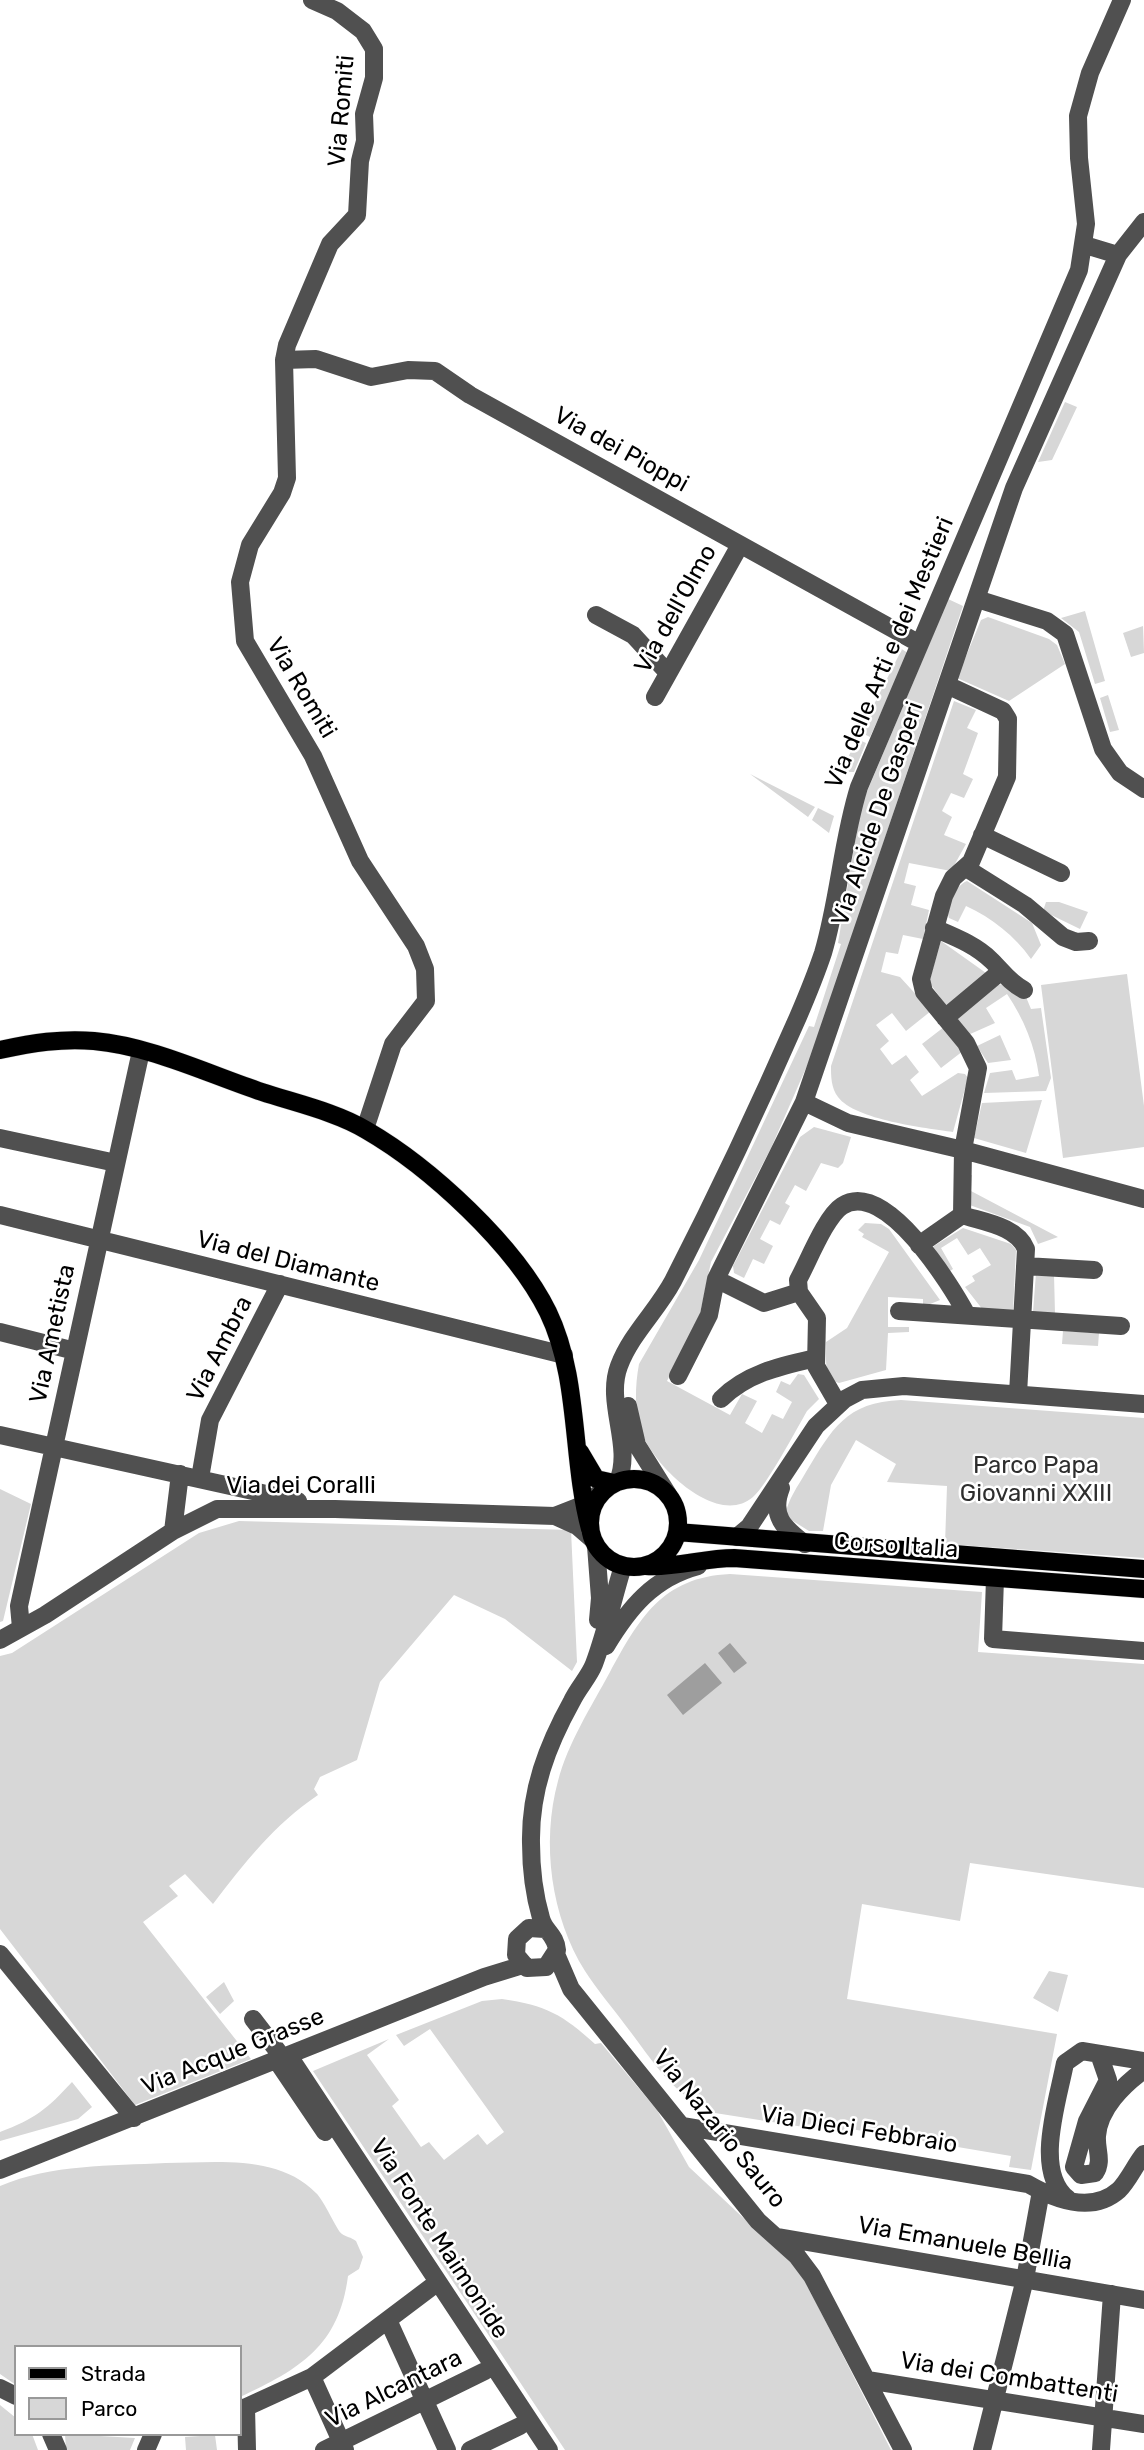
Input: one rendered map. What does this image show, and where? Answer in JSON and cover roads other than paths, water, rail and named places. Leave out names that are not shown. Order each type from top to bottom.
[{"type":"main road","points":[[0,1050],[72,1039],[98,1041],[141,1051],[365,1129],[427,1175],[491,1232],[531,1284],[547,1310],[564,1355],[574,1439],[583,1505],[593,1538],[603,1555],[623,1566],[646,1566],[666,1553],[677,1532],[678,1520],[669,1496],[646,1480],[612,1485],[596,1479],[574,1439]]},
{"type":"main road","points":[[593,1538],[592,1508],[612,1485]]},
{"type":"main road","name":"Corso Italia","points":[[677,1532],[1144,1569]]},
{"type":"main road","name":"Corso Italia","points":[[646,1566],[671,1566],[707,1558],[734,1558],[1144,1589]]},
{"type":"street","name":"Via Romiti","points":[[312,0],[337,12],[363,31],[374,49],[374,78],[364,114],[365,141],[360,161],[357,215],[330,244],[287,345],[284,360],[288,470],[282,493],[250,545],[240,582],[245,641],[313,755],[360,861],[416,946],[425,970],[426,1001],[393,1044],[365,1129]]},
{"type":"street","name":"Via delle Arti e dei Mestieri","points":[[652,1315],[672,1283],[812,983],[823,951],[848,821],[859,787],[1065,304],[1085,244],[1078,116],[1090,73],[1122,0]]},
{"type":"street","name":"Via Alcide De Gasperi","points":[[678,1376],[709,1315],[716,1279],[804,1102],[1014,488],[1118,255],[1144,222]]},
{"type":"street","points":[[1085,244],[1118,255]]},
{"type":"street","name":"Via dei Pioppi","points":[[284,360],[316,359],[371,377],[408,370],[435,371],[470,395],[920,644]]},
{"type":"street","name":"Via dell'Olmo","points":[[654,697],[740,545]]},
{"type":"street","points":[[977,599],[1047,621],[1065,634],[1103,749],[1121,773],[1144,789]]},
{"type":"street","points":[[596,615],[633,635],[668,673]]},
{"type":"street","points":[[947,685],[1003,711],[1007,719],[1007,777],[967,868],[953,878],[944,896],[934,928],[922,986],[966,1043],[978,1068],[963,1150],[962,1215]]},
{"type":"street","points":[[982,835],[1060,873]]},
{"type":"street","points":[[967,868],[1025,905],[1063,937],[1076,942],[1089,941]]},
{"type":"street","points":[[934,928],[965,941],[992,961],[1009,982],[1024,990]]},
{"type":"street","points":[[945,1018],[1000,972]]},
{"type":"street","name":"Via Ametista","points":[[21,1628],[19,1606],[141,1051]]},
{"type":"street","points":[[804,1102],[848,1123],[963,1150],[1144,1199]]},
{"type":"street","points":[[0,1138],[116,1163]]},
{"type":"street","points":[[838,1404],[819,1374],[816,1358],[817,1318],[799,1292],[798,1280],[834,1214],[846,1203],[865,1203],[903,1223],[967,1315]]},
{"type":"street","name":"Via del Diamante","points":[[0,1215],[564,1355]]},
{"type":"street","points":[[919,1245],[962,1215]]},
{"type":"street","points":[[962,1215],[1014,1232],[1022,1239],[1026,1249],[1018,1394]]},
{"type":"street","points":[[1025,1266],[1094,1270]]},
{"type":"street","points":[[716,1279],[764,1303],[799,1292]]},
{"type":"street","name":"Via Ambra","points":[[200,1478],[210,1420],[280,1284]]},
{"type":"street","points":[[899,1311],[1121,1325]]},
{"type":"street","points":[[555,1516],[583,1505],[612,1485],[623,1469],[615,1378],[635,1335],[652,1315]]},
{"type":"street","points":[[652,1315],[628,1377],[628,1411],[637,1445],[669,1496]]},
{"type":"street","points":[[0,1332],[75,1352]]},
{"type":"street","points":[[721,1399],[734,1387],[758,1374],[816,1358]]},
{"type":"street","points":[[737,1537],[749,1527],[816,1426],[838,1404],[862,1390],[882,1386],[1144,1404]]},
{"type":"street","points":[[0,1435],[335,1509]]},
{"type":"street","points":[[787,1472],[776,1502],[777,1516],[785,1529],[805,1544]]},
{"type":"street","points":[[173,1531],[180,1474]]},
{"type":"street","points":[[217,1509],[220,1484]]},
{"type":"street","name":"Via dei Coralli","points":[[0,1640],[173,1531],[217,1509],[335,1509],[555,1516]]},
{"type":"street","points":[[555,1516],[577,1526],[593,1538],[600,1598],[598,1618],[572,1700]]},
{"type":"street","points":[[571,1989],[556,1954],[556,1942],[545,1929],[533,1880],[531,1834],[534,1792],[548,1748],[572,1700],[625,1615],[657,1584],[694,1567],[734,1558]]},
{"type":"street","points":[[593,1667],[623,1566]]},
{"type":"street","points":[[995,1578],[993,1639],[1144,1651]]},
{"type":"street","points":[[533,1880],[516,1955],[531,1967],[571,1989]]},
{"type":"street","points":[[484,1977],[500,1963],[518,1938],[533,1927],[545,1929]]},
{"type":"street","points":[[0,1954],[134,2118]]},
{"type":"street","points":[[531,1967],[550,1964],[556,1954]]},
{"type":"street","name":"Via Acque Grasse","points":[[0,2170],[484,1977],[531,1967]]},
{"type":"street","name":"Via Nazario Sauro","points":[[571,1989],[758,2221],[778,2237],[812,2276],[903,2450]]},
{"type":"street","name":"Via Fonte Maimonide","points":[[253,2019],[283,2058],[548,2450]]},
{"type":"street","points":[[982,2450],[1025,2279],[1034,2187],[1048,2157],[1065,2063],[1082,2051],[1144,2061]]},
{"type":"street","points":[[1098,2054],[1108,2080],[1082,2132],[1074,2167],[1081,2175],[1095,2173],[1098,2168],[1097,2135],[1101,2121],[1115,2096],[1144,2070]]},
{"type":"street","name":"Via Dieci Febbraio","points":[[682,2126],[1034,2187],[1073,2202]]},
{"type":"street","points":[[1048,2157],[1054,2183],[1073,2202],[1098,2202],[1121,2188],[1144,2154]]},
{"type":"street","name":"Via Emanuele Bellia","points":[[778,2237],[1144,2300]]},
{"type":"street","points":[[247,2450],[243,2409],[312,2377],[434,2285]]},
{"type":"street","name":"Via Fonte Maimonide","points":[[434,2285],[536,2450]]},
{"type":"street","points":[[1101,2450],[1112,2294]]},
{"type":"street","points":[[388,2320],[447,2450]]},
{"type":"street","name":"Via Alcantara","points":[[324,2450],[343,2446],[485,2371]]},
{"type":"street","points":[[312,2377],[343,2446]]},
{"type":"street","name":"Via dei Combattenti","points":[[867,2380],[1144,2424]]},
{"type":"street","points":[[470,2450],[520,2426]]},
{"type":"park label","name":"Parco Papa Giovanni XXIII","points":[[1036,1480]]}]
